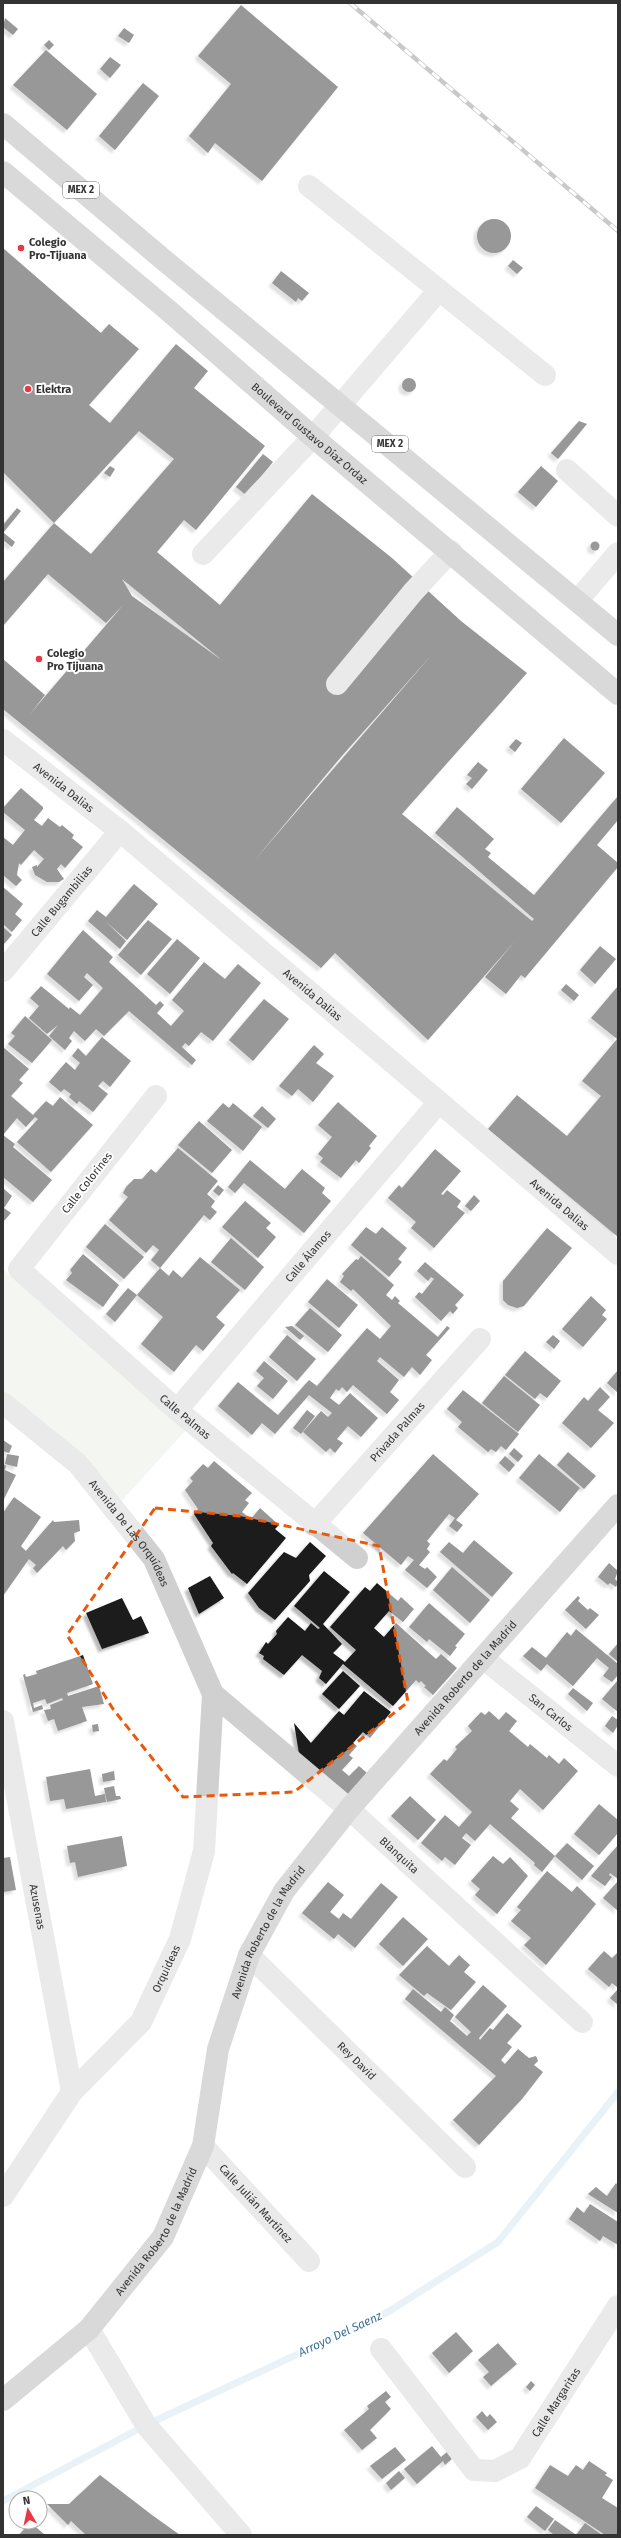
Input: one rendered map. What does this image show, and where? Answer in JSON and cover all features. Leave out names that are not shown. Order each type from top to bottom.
[{"type":"main road","name":"MEX 2","points":[[3,124],[165,261],[342,405],[578,600],[618,635]]},
{"type":"main road","name":"Boulevard Gustavo Díaz Ordaz","points":[[3,172],[169,310],[314,437],[451,551],[618,694]]},
{"type":"main road","name":"Avenida Roberto de la Madrid","points":[[3,2400],[89,2329],[163,2237],[203,2146],[218,2049],[249,1955],[284,1891],[349,1809],[618,1505]]},
{"type":"street","points":[[309,186],[545,375]]},
{"type":"street","points":[[203,554],[314,437],[439,290]]},
{"type":"street","points":[[567,470],[618,516]]},
{"type":"street","points":[[337,684],[413,592],[451,551]]},
{"type":"street","points":[[578,600],[618,553]]},
{"type":"street","name":"Avenida Dalias","points":[[3,740],[120,831],[618,1254]]},
{"type":"street","name":"Calle Bugambilias","points":[[3,971],[120,831]]},
{"type":"street","name":"Calle Colorines","points":[[19,1269],[156,1096]]},
{"type":"street","name":"Calle Álamos","points":[[177,1410],[439,1102]]},
{"type":"street","name":"Calle Palmas","points":[[19,1269],[177,1410],[314,1525],[356,1558]]},
{"type":"street","name":"Privada Palmas","points":[[314,1525],[480,1340]]},
{"type":"street","name":"Avenida De Las Orquídeas","points":[[3,1403],[78,1464],[154,1559],[213,1694]]},
{"type":"street","name":"San Carlos","points":[[483,1658],[618,1766]]},
{"type":"street","name":"Blanquita","points":[[213,1694],[349,1809],[582,2022]]},
{"type":"street","name":"Orquideas","points":[[3,2196],[72,2092],[141,2022],[180,1939],[204,1851],[213,1694]]},
{"type":"street","name":"Azusenas","points":[[3,1721],[72,2092]]},
{"type":"street","name":"Rey David","points":[[249,1955],[465,2166]]},
{"type":"street","name":"Calle Julián Martínez","points":[[203,2146],[309,2261]]},
{"type":"street","name":"Calle Margaritas","points":[[381,2349],[474,2470],[495,2471],[520,2458],[618,2306]]},
{"type":"street","points":[[89,2329],[146,2424],[241,2535]]},
{"type":"highlighted area","points":[[155,1508],[240,1516],[379,1546],[408,1702],[294,1792],[183,1797],[113,1709],[67,1635]]},
{"type":"shaded area","points":[[4,1270],[186,1430],[117,1506],[3,1403]]},
{"type":"building","points":[[241,5],[338,87],[262,181],[215,143],[208,153],[189,136],[231,84],[198,56]]},
{"type":"building","points":[[5,18],[18,29],[13,35],[3,27]]},
{"type":"building","points":[[124,28],[134,35],[129,43],[118,36]]},
{"type":"building","points":[[49,40],[54,45],[49,50],[44,45]]},
{"type":"building","points":[[46,50],[97,94],[67,130],[13,85]]},
{"type":"building","points":[[110,57],[121,65],[110,78],[100,69]]},
{"type":"building","points":[[143,83],[159,96],[115,150],[99,136]]},
{"type":"building","points":[[497,219],[504,221],[509,226],[511,236],[509,246],[504,251],[491,253],[484,251],[479,246],[477,233],[479,226],[484,221]]},
{"type":"building","points":[[3,248],[101,333],[109,324],[139,349],[89,405],[110,423],[176,344],[208,371],[194,388],[265,446],[196,530],[184,520],[157,552],[220,605],[312,494],[392,558],[461,621],[527,673],[402,814],[532,921],[534,919],[435,833],[457,807],[494,839],[485,849],[491,853],[488,857],[534,895],[618,796],[618,820],[597,845],[618,863],[618,867],[525,978],[521,975],[506,994],[485,977],[516,940],[428,1040],[335,953],[321,968],[3,709],[3,659],[45,695],[30,714],[124,604],[106,623],[48,574],[3,626],[3,582],[54,523],[3,472]],"holes":[[[139,431],[174,459],[91,554],[54,523]],[[122,579],[223,661],[132,596]],[[435,651],[253,862],[341,757]]]},
{"type":"building","points":[[513,260],[523,268],[517,274],[508,266]]},
{"type":"building","points":[[281,271],[309,293],[302,301],[298,298],[296,302],[272,283]]},
{"type":"building","points":[[409,378],[414,380],[416,385],[414,390],[409,392],[404,390],[402,385],[404,380]]},
{"type":"building","points":[[579,421],[587,424],[558,459],[551,453]]},
{"type":"building","points":[[263,454],[273,462],[246,495],[236,487]]},
{"type":"building","points":[[110,466],[115,469],[110,477],[104,473]]},
{"type":"building","points":[[541,466],[558,481],[536,507],[518,492]]},
{"type":"building","points":[[17,508],[21,511],[3,533],[3,525]]},
{"type":"building","points":[[4,533],[15,542],[12,547],[3,540]]},
{"type":"building","points":[[593,542],[597,542],[599,546],[597,550],[593,550],[591,548],[591,544]]},
{"type":"building","points":[[564,738],[605,773],[561,823],[521,789]]},
{"type":"building","points":[[516,739],[522,743],[515,752],[509,747]]},
{"type":"building","points":[[478,762],[488,770],[472,789],[466,784],[472,778],[467,775]]},
{"type":"building","points":[[21,788],[43,807],[34,820],[42,826],[48,818],[60,827],[62,825],[74,835],[72,838],[83,847],[65,868],[61,864],[57,869],[64,879],[59,882],[47,882],[35,875],[32,867],[37,865],[37,867],[44,859],[34,850],[21,865],[19,863],[17,875],[22,880],[16,886],[3,875],[3,837],[13,845],[25,830],[3,812],[3,808]]},
{"type":"building","points":[[134,884],[158,904],[127,940],[105,921],[126,941],[120,949],[88,921],[97,910],[106,917]]},
{"type":"building","points":[[3,887],[23,904],[15,914],[22,920],[12,932],[3,924]]},
{"type":"building","points":[[148,920],[172,939],[141,975],[118,955]]},
{"type":"building","points":[[3,927],[12,935],[3,945]]},
{"type":"building","points":[[83,930],[113,957],[109,962],[156,1005],[160,1001],[164,1005],[157,1013],[171,1026],[184,1011],[172,1000],[204,962],[225,979],[238,964],[261,983],[213,1041],[201,1032],[189,1046],[185,1043],[182,1047],[196,1060],[192,1065],[129,1011],[104,1036],[96,1029],[85,1041],[74,1031],[69,1038],[72,1041],[65,1050],[49,1036],[58,1025],[47,1034],[29,1018],[39,1006],[30,998],[41,986],[69,1009],[70,1007],[80,1015],[103,988],[87,973],[84,977],[93,985],[79,1001],[47,974]]},
{"type":"building","points":[[177,939],[200,958],[170,994],[147,974]]},
{"type":"building","points":[[600,946],[616,959],[595,984],[580,970]]},
{"type":"building","points":[[566,984],[579,995],[574,1001],[561,990]]},
{"type":"building","points":[[618,986],[618,1237],[488,1129],[517,1095],[567,1136],[601,1096],[582,1081],[617,1039],[591,1018]]},
{"type":"building","points":[[264,999],[289,1019],[253,1061],[229,1040]]},
{"type":"building","points":[[25,1016],[52,1040],[32,1063],[8,1044],[15,1036],[11,1033]]},
{"type":"building","points":[[102,1037],[131,1061],[110,1087],[103,1081],[98,1086],[108,1094],[93,1112],[79,1101],[77,1104],[69,1097],[71,1094],[64,1089],[61,1092],[49,1082],[66,1062],[75,1070],[80,1063],[72,1056],[78,1048],[86,1056]]},
{"type":"building","points":[[314,1045],[324,1054],[316,1063],[334,1076],[313,1102],[298,1089],[292,1096],[279,1086]]},
{"type":"building","points":[[3,1047],[29,1069],[19,1080],[23,1083],[11,1096],[33,1115],[46,1101],[53,1106],[60,1097],[93,1125],[51,1172],[17,1142],[38,1119],[35,1117],[26,1127],[17,1118],[3,1135]]},
{"type":"building","points":[[338,1102],[377,1136],[369,1146],[371,1148],[359,1163],[356,1160],[341,1178],[320,1162],[323,1158],[318,1154],[332,1137],[318,1125]]},
{"type":"building","points":[[223,1103],[229,1108],[233,1103],[262,1127],[243,1151],[207,1121]]},
{"type":"building","points":[[262,1106],[276,1119],[268,1128],[253,1116]]},
{"type":"building","points":[[199,1121],[232,1150],[212,1173],[178,1145]]},
{"type":"building","points":[[3,1135],[15,1144],[13,1147],[52,1180],[33,1202],[3,1177]]},
{"type":"building","points":[[178,1148],[218,1181],[207,1194],[215,1201],[211,1207],[217,1212],[210,1220],[204,1215],[160,1268],[151,1260],[159,1250],[153,1245],[146,1253],[109,1220],[128,1197],[123,1193],[126,1187],[134,1179],[142,1179],[151,1169],[156,1173]]},
{"type":"building","points":[[435,1149],[461,1171],[441,1194],[443,1195],[447,1190],[461,1201],[457,1207],[465,1213],[434,1248],[411,1228],[416,1222],[388,1198],[399,1185],[402,1188]]},
{"type":"building","points":[[250,1160],[285,1189],[302,1169],[325,1188],[322,1193],[331,1201],[304,1233],[244,1183],[235,1193],[228,1187]]},
{"type":"building","points":[[218,1185],[224,1190],[219,1196],[213,1191]]},
{"type":"building","points":[[3,1188],[12,1196],[4,1208],[11,1213],[3,1222]]},
{"type":"building","points":[[474,1195],[480,1201],[471,1211],[465,1206]]},
{"type":"building","points":[[245,1201],[271,1223],[266,1228],[276,1237],[258,1258],[222,1227]]},
{"type":"building","points":[[105,1224],[144,1257],[124,1279],[86,1247]]},
{"type":"building","points":[[366,1227],[376,1234],[382,1227],[407,1248],[398,1259],[402,1262],[389,1277],[351,1245]]},
{"type":"building","points":[[547,1228],[572,1248],[524,1306],[517,1308],[508,1305],[503,1300],[503,1281]]},
{"type":"building","points":[[231,1238],[264,1267],[245,1290],[211,1262]]},
{"type":"building","points":[[83,1254],[119,1285],[103,1307],[66,1280],[72,1273],[70,1270]]},
{"type":"building","points":[[361,1256],[394,1285],[386,1295],[392,1300],[395,1296],[400,1301],[398,1303],[438,1337],[447,1326],[450,1328],[426,1355],[432,1360],[420,1375],[412,1367],[404,1377],[380,1357],[377,1361],[399,1380],[390,1392],[399,1400],[387,1414],[353,1385],[347,1392],[342,1387],[339,1391],[336,1389],[330,1398],[339,1405],[350,1393],[378,1418],[361,1437],[348,1426],[337,1439],[343,1443],[335,1453],[330,1448],[326,1452],[303,1432],[321,1411],[328,1417],[332,1413],[309,1395],[275,1434],[262,1423],[252,1435],[218,1406],[238,1382],[278,1415],[309,1380],[317,1386],[367,1328],[380,1339],[391,1326],[353,1289],[351,1291],[340,1282],[344,1276],[342,1274],[356,1259],[358,1260]]},
{"type":"building","points":[[200,1257],[240,1290],[216,1317],[225,1325],[203,1351],[196,1345],[174,1372],[141,1344],[163,1317],[137,1295],[160,1268],[169,1276],[173,1270],[182,1278]]},
{"type":"building","points":[[425,1262],[464,1295],[455,1305],[458,1308],[453,1314],[450,1311],[441,1321],[415,1297],[419,1292],[422,1294],[434,1279],[431,1277],[428,1281],[417,1271]]},
{"type":"building","points":[[327,1279],[358,1305],[339,1328],[308,1302]]},
{"type":"building","points":[[128,1288],[137,1295],[115,1322],[106,1314]]},
{"type":"building","points":[[591,1296],[606,1310],[602,1315],[607,1319],[583,1347],[562,1329]]},
{"type":"building","points":[[310,1308],[342,1335],[328,1352],[295,1325]]},
{"type":"building","points":[[292,1326],[304,1336],[300,1340],[285,1327]]},
{"type":"building","points":[[287,1335],[316,1359],[297,1381],[269,1357]]},
{"type":"building","points":[[553,1335],[560,1341],[554,1349],[546,1342]]},
{"type":"building","points":[[525,1351],[561,1381],[547,1398],[540,1393],[535,1399],[505,1375]]},
{"type":"building","points":[[264,1361],[288,1381],[273,1399],[257,1386],[264,1378],[256,1371]]},
{"type":"building","points":[[618,1370],[618,1393],[607,1383]]},
{"type":"building","points":[[504,1376],[540,1405],[518,1432],[482,1403]]},
{"type":"building","points":[[600,1387],[610,1397],[598,1410],[614,1423],[591,1448],[562,1423],[584,1397],[588,1401]]},
{"type":"building","points":[[463,1390],[519,1434],[506,1450],[501,1446],[496,1452],[491,1449],[488,1452],[458,1427],[462,1422],[447,1409]]},
{"type":"building","points":[[307,1410],[315,1416],[301,1434],[293,1428]]},
{"type":"building","points":[[3,1440],[12,1446],[9,1453],[3,1451]]},
{"type":"building","points":[[514,1448],[523,1456],[518,1462],[509,1454]]},
{"type":"building","points":[[568,1452],[596,1476],[584,1489],[557,1465]]},
{"type":"building","points":[[7,1454],[19,1456],[17,1467],[5,1464]]},
{"type":"building","points":[[433,1454],[479,1494],[456,1520],[463,1525],[457,1532],[449,1526],[455,1518],[449,1514],[427,1541],[430,1544],[427,1549],[430,1552],[419,1565],[425,1569],[427,1567],[437,1577],[427,1588],[405,1570],[414,1560],[408,1556],[401,1565],[363,1533]]},
{"type":"building","points":[[539,1454],[580,1488],[560,1512],[519,1478]]},
{"type":"building","points":[[505,1456],[515,1465],[509,1472],[499,1463]]},
{"type":"building","points":[[214,1461],[252,1493],[245,1500],[249,1503],[242,1512],[251,1519],[260,1508],[279,1525],[275,1529],[286,1538],[247,1584],[233,1573],[232,1574],[211,1546],[213,1543],[194,1514],[198,1509],[185,1490],[193,1481],[190,1478],[203,1464],[208,1468]]},
{"type":"building","points":[[3,1464],[6,1466],[5,1470],[16,1475],[3,1501]]},
{"type":"building","points":[[14,1497],[41,1517],[21,1546],[26,1551],[53,1520],[54,1522],[79,1520],[80,1531],[74,1533],[75,1541],[66,1550],[63,1546],[37,1573],[33,1568],[36,1565],[29,1559],[3,1596],[3,1513]]},
{"type":"building","points":[[474,1540],[513,1573],[492,1597],[440,1552],[449,1542],[463,1553]]},
{"type":"building","points":[[310,1542],[326,1556],[309,1575],[310,1581],[275,1620],[259,1608],[248,1593],[284,1552],[296,1558]]},
{"type":"building","points":[[609,1563],[618,1571],[615,1579],[618,1582],[616,1587],[610,1583],[608,1585],[598,1577]]},
{"type":"building","points":[[452,1567],[490,1600],[470,1623],[433,1590]]},
{"type":"building","points":[[324,1571],[350,1592],[323,1624],[342,1644],[333,1653],[345,1662],[356,1650],[330,1627],[365,1587],[370,1591],[377,1583],[398,1601],[401,1597],[414,1609],[403,1622],[389,1611],[374,1628],[384,1637],[396,1623],[436,1659],[441,1654],[457,1668],[433,1695],[424,1687],[426,1686],[421,1681],[419,1683],[416,1680],[393,1706],[343,1664],[326,1684],[319,1678],[322,1671],[302,1655],[284,1675],[263,1659],[264,1656],[259,1653],[266,1642],[268,1644],[277,1634],[276,1631],[288,1617],[305,1631],[311,1623],[318,1629],[320,1628],[294,1606]]},
{"type":"building","points":[[210,1576],[224,1598],[199,1614],[188,1588]]},
{"type":"building","points":[[578,1596],[580,1598],[578,1601],[588,1610],[590,1608],[599,1615],[586,1629],[565,1610]]},
{"type":"building","points":[[122,1598],[133,1620],[141,1616],[149,1633],[102,1649],[86,1613]]},
{"type":"building","points":[[429,1603],[465,1634],[455,1646],[457,1647],[450,1656],[429,1639],[427,1642],[409,1627]]},
{"type":"building","points":[[576,1629],[618,1664],[618,1675],[612,1682],[603,1676],[609,1668],[597,1658],[573,1686],[547,1664],[541,1671],[523,1656],[532,1647],[546,1658],[567,1632],[571,1636]]},
{"type":"building","points":[[618,1643],[618,1662],[609,1654]]},
{"type":"building","points":[[83,1655],[93,1684],[67,1693],[68,1696],[99,1686],[104,1704],[82,1707],[87,1721],[58,1731],[54,1719],[48,1721],[44,1710],[51,1709],[50,1705],[63,1700],[62,1698],[47,1704],[45,1699],[33,1703],[34,1708],[42,1705],[43,1709],[33,1712],[23,1675],[25,1674],[26,1677],[37,1674],[36,1671]]},
{"type":"building","points":[[343,1671],[360,1686],[339,1709],[322,1694]]},
{"type":"building","points":[[618,1680],[618,1712],[602,1699]]},
{"type":"building","points":[[573,1688],[593,1703],[587,1711],[568,1694]]},
{"type":"building","points":[[364,1691],[391,1712],[370,1738],[363,1732],[353,1743],[357,1746],[349,1755],[353,1758],[342,1770],[349,1776],[359,1766],[367,1773],[347,1795],[299,1754],[294,1723],[311,1743],[339,1711],[344,1715]]},
{"type":"building","points":[[489,1711],[499,1720],[506,1712],[517,1721],[509,1731],[528,1747],[530,1744],[547,1758],[549,1755],[559,1764],[564,1758],[578,1771],[543,1810],[520,1789],[510,1801],[519,1809],[511,1818],[555,1856],[542,1872],[534,1865],[535,1863],[490,1824],[475,1841],[466,1833],[462,1838],[471,1845],[455,1865],[445,1857],[442,1861],[421,1843],[445,1815],[459,1827],[472,1812],[430,1774],[444,1759],[447,1761],[457,1749],[455,1747],[472,1731],[468,1726],[481,1712],[485,1715]]},
{"type":"building","points":[[612,1716],[618,1720],[618,1725],[613,1733],[605,1726]]},
{"type":"building","points":[[98,1724],[99,1731],[93,1732],[92,1725]]},
{"type":"building","points":[[90,1769],[95,1796],[105,1794],[106,1802],[66,1809],[64,1799],[50,1801],[46,1777]]},
{"type":"building","points":[[114,1771],[115,1780],[103,1782],[102,1774]]},
{"type":"building","points":[[114,1786],[116,1796],[120,1796],[121,1799],[107,1802],[104,1788]]},
{"type":"building","points":[[410,1796],[436,1820],[418,1840],[391,1816]]},
{"type":"building","points":[[599,1804],[618,1820],[618,1833],[599,1855],[574,1834]]},
{"type":"building","points":[[122,1836],[127,1866],[78,1877],[75,1862],[70,1863],[67,1846]]},
{"type":"building","points":[[567,1843],[594,1866],[582,1880],[555,1856]]},
{"type":"building","points":[[618,1845],[618,1879],[610,1873],[609,1875],[612,1877],[605,1886],[591,1876]]},
{"type":"building","points":[[493,1856],[503,1864],[510,1857],[528,1876],[497,1914],[475,1895],[480,1889],[471,1881]]},
{"type":"building","points":[[10,1857],[16,1890],[3,1892],[3,1858]]},
{"type":"building","points":[[547,1871],[572,1892],[577,1886],[596,1904],[546,1965],[524,1945],[531,1938],[511,1921],[521,1910],[517,1907]]},
{"type":"building","points":[[618,1881],[618,1911],[603,1898]]},
{"type":"building","points":[[328,1882],[344,1895],[330,1912],[339,1919],[343,1913],[351,1919],[381,1883],[398,1897],[355,1948],[338,1934],[334,1939],[302,1913]]},
{"type":"building","points":[[403,1917],[428,1939],[403,1966],[379,1944]]},
{"type":"building","points":[[427,1946],[449,1966],[459,1955],[470,1965],[464,1972],[476,1982],[451,2010],[427,1993],[424,1996],[399,1975]]},
{"type":"building","points":[[604,1951],[612,1958],[618,1952],[618,1988],[612,1983],[609,1987],[588,1969]]},
{"type":"building","points":[[483,1985],[507,2006],[479,2038],[480,2040],[490,2028],[493,2030],[507,2013],[522,2026],[507,2043],[512,2047],[501,2060],[505,2064],[518,2049],[529,2058],[536,2056],[538,2061],[534,2065],[543,2072],[522,2099],[479,2145],[453,2120],[496,2076],[405,1999],[413,1989],[441,2012],[445,2007],[454,2015],[450,2021],[467,2036],[471,2032],[455,2017]]},
{"type":"building","points":[[618,1989],[618,2005],[610,1998]]},
{"type":"building","points":[[616,2183],[618,2185],[618,2213],[588,2194],[596,2187],[607,2196]]},
{"type":"building","points":[[590,2204],[618,2222],[618,2245],[603,2236],[600,2241],[569,2219],[577,2207],[584,2213]]},
{"type":"building","points":[[456,2332],[473,2351],[449,2373],[432,2353]]},
{"type":"building","points":[[498,2343],[517,2364],[491,2386],[483,2377],[489,2372],[478,2360]]},
{"type":"building","points":[[531,2381],[535,2385],[530,2391],[526,2387]]},
{"type":"building","points":[[386,2391],[391,2397],[385,2402],[391,2409],[370,2430],[377,2438],[362,2450],[344,2430],[369,2409],[367,2406]]},
{"type":"building","points":[[482,2411],[487,2417],[490,2414],[497,2422],[488,2430],[476,2417]]},
{"type":"building","points":[[432,2446],[441,2457],[448,2451],[454,2457],[445,2465],[443,2461],[417,2484],[404,2469]]},
{"type":"building","points":[[395,2447],[406,2460],[382,2479],[370,2466]]},
{"type":"building","points":[[589,2461],[607,2473],[605,2475],[613,2480],[602,2498],[618,2508],[618,2535],[605,2535],[535,2488],[550,2465],[568,2476],[576,2465],[583,2470]]},
{"type":"building","points":[[399,2471],[405,2478],[391,2490],[386,2483]]},
{"type":"building","points":[[100,2475],[180,2535],[86,2535],[71,2521],[68,2525],[48,2505],[69,2504]]},
{"type":"building","points":[[536,2506],[554,2519],[545,2531],[527,2517]]},
{"type":"building","points":[[555,2520],[575,2534],[554,2535],[548,2530]]},
{"type":"building","points":[[585,2523],[602,2535],[576,2535]]},
{"type":"building","points":[[23,2530],[39,2530],[45,2535],[19,2535]]},
{"type":"waterway","name":"Arroyo Del Saenz","points":[[3,2501],[146,2425],[388,2312],[498,2242],[618,2092]]},
{"type":"railway","points":[[350,3],[618,231]]},
{"type":"place","name":"Colegio Pro-Tijuana","points":[[21,248]]},
{"type":"place","name":"Elektra","points":[[28,389]]},
{"type":"place","name":"Colegio Pro Tijuana","points":[[39,659]]}]
